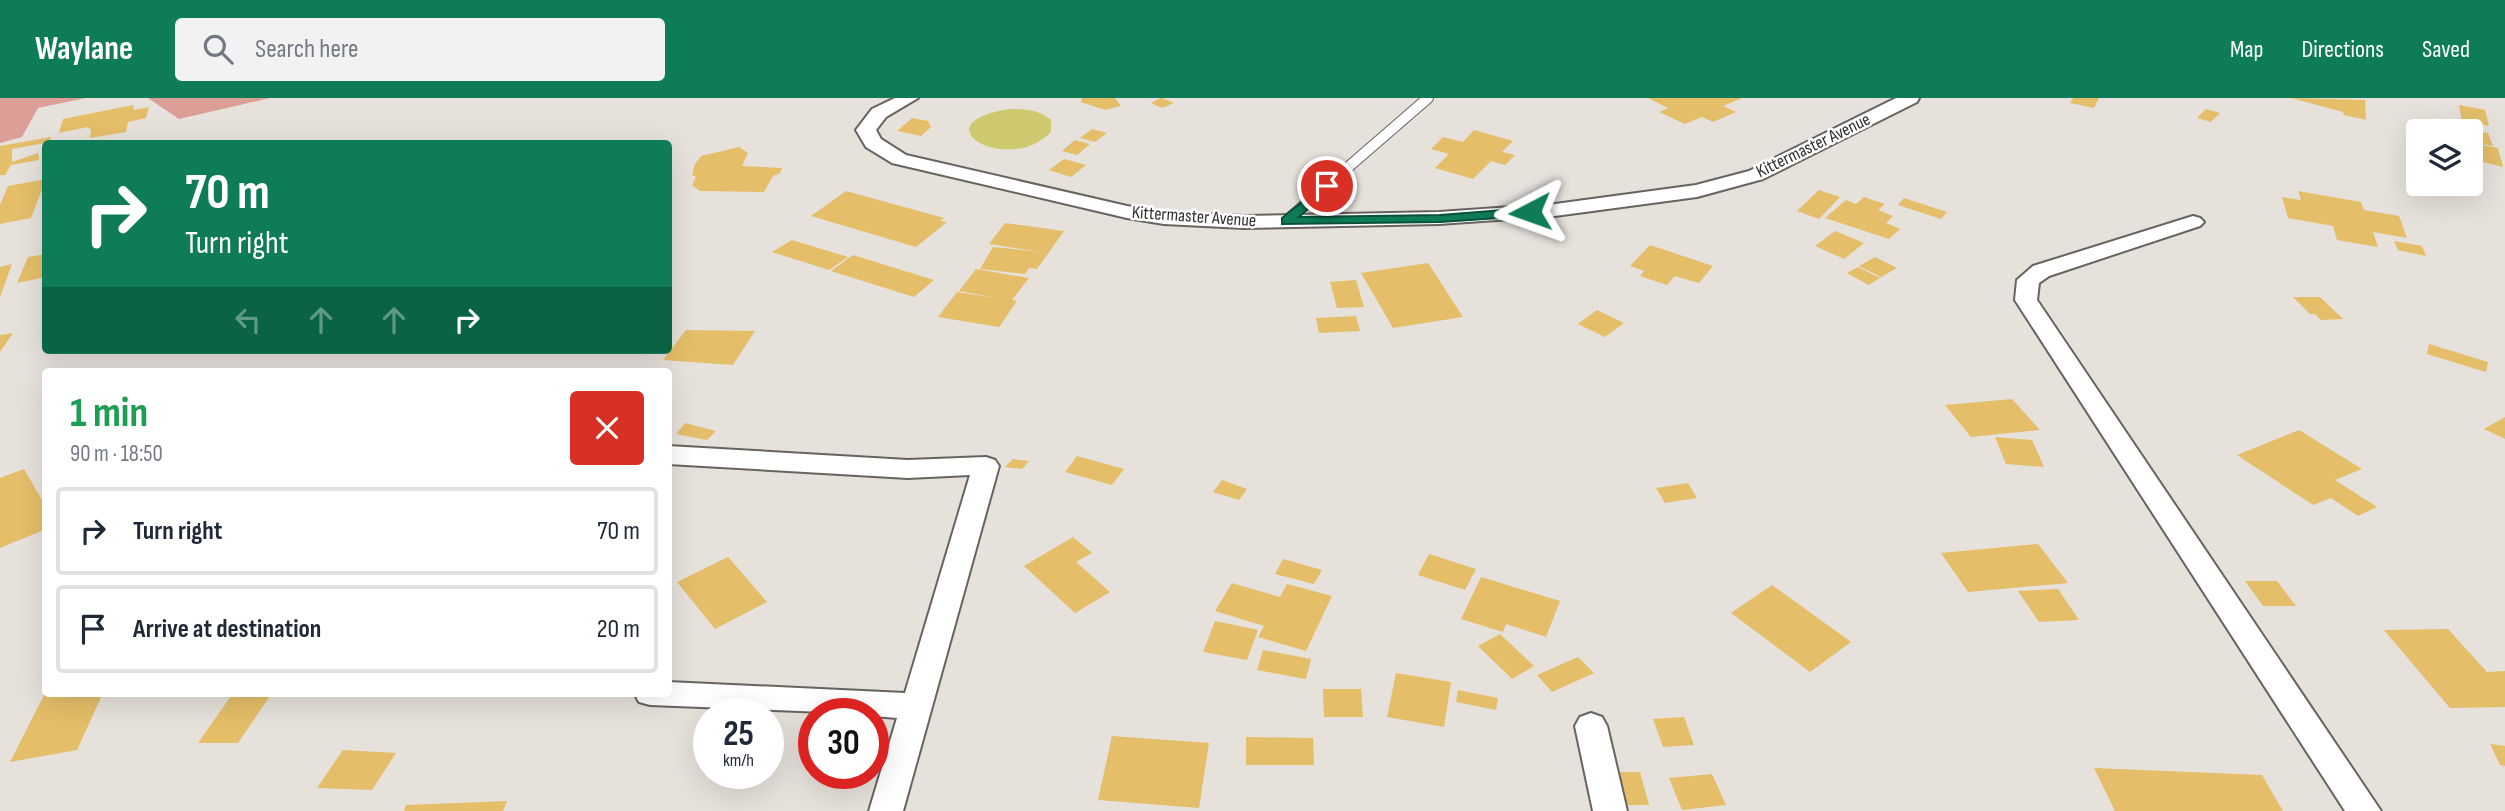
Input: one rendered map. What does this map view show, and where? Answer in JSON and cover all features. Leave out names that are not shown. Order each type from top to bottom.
[{"type":"street","name":"Kittermaster Avenue","points":[[909,98],[879,113],[866,130],[873,144],[899,159],[962,176],[1164,218],[1244,222],[1440,219],[1555,210],[1697,191],[1756,174],[1910,98]]},
{"type":"street","points":[[2193,222],[2041,271],[2028,280],[2026,300],[2364,811]]},
{"type":"street","points":[[672,455],[908,468],[986,466],[886,811]]},
{"type":"street","points":[[672,694],[918,706]]},
{"type":"street","points":[[1591,726],[1610,811]]},
{"type":"lane","points":[[1286,221],[1429,98]]},
{"type":"shaded area","points":[[0,98],[86,98],[38,108],[22,137],[0,143]]},
{"type":"shaded area","points":[[148,98],[270,98],[179,119]]},
{"type":"shaded area","points":[[1010,109],[1042,114],[1051,120],[1051,132],[1033,145],[1013,149],[994,148],[979,143],[970,134],[971,125],[983,116]]},
{"type":"building","points":[[1082,98],[1115,98],[1121,106],[1105,110],[1081,102]]},
{"type":"building","points":[[1161,98],[1174,103],[1162,108],[1151,103]]},
{"type":"building","points":[[1648,98],[1742,98],[1723,106],[1736,112],[1713,122],[1702,117],[1685,124],[1659,112],[1668,108]]},
{"type":"building","points":[[2073,98],[2099,98],[2094,108],[2070,103]]},
{"type":"building","points":[[2291,98],[2365,100],[2366,120],[2344,115],[2343,112]]},
{"type":"building","points":[[133,105],[134,110],[149,107],[146,118],[128,122],[126,132],[90,138],[91,130],[88,127],[59,133],[63,119]]},
{"type":"building","points":[[2459,105],[2485,110],[2489,126],[2483,125],[2483,119],[2462,119]]},
{"type":"building","points":[[2206,109],[2220,113],[2211,122],[2197,118]]},
{"type":"building","points":[[912,118],[928,121],[931,127],[921,136],[897,131]]},
{"type":"building","points":[[1092,129],[1107,133],[1095,142],[1080,138]]},
{"type":"building","points":[[1474,130],[1513,141],[1502,152],[1515,155],[1505,165],[1491,161],[1473,179],[1435,168],[1449,154],[1431,149],[1443,137],[1463,142]]},
{"type":"building","points":[[2483,132],[2488,133],[2493,146],[2483,144]]},
{"type":"building","points":[[51,137],[50,140],[42,140],[42,143],[12,149],[12,162],[38,153],[39,160],[11,165],[5,175],[0,175],[0,146]]},
{"type":"building","points":[[1075,140],[1090,144],[1077,155],[1062,151]]},
{"type":"building","points":[[2483,145],[2498,148],[2503,167],[2483,162]]},
{"type":"building","points":[[739,147],[748,153],[742,166],[782,168],[780,173],[773,176],[764,192],[700,191],[692,185],[696,177],[692,175],[695,164],[701,156]]},
{"type":"building","points":[[1064,159],[1086,165],[1071,177],[1049,170]]},
{"type":"building","points":[[42,180],[42,189],[31,218],[0,224],[0,205],[8,186]]},
{"type":"building","points":[[1819,190],[1840,197],[1819,219],[1797,211]]},
{"type":"building","points":[[846,191],[944,218],[940,221],[947,222],[916,247],[811,216]]},
{"type":"building","points":[[2298,191],[2361,202],[2364,210],[2399,216],[2407,238],[2373,232],[2378,247],[2337,240],[2333,226],[2288,218],[2282,197],[2301,200]]},
{"type":"building","points":[[1864,197],[1885,204],[1878,210],[1893,216],[1886,223],[1900,229],[1889,239],[1825,218],[1846,200],[1856,204]]},
{"type":"building","points":[[1904,198],[1947,212],[1941,219],[1898,205]]},
{"type":"building","points":[[1005,223],[1064,231],[1037,269],[1029,268],[1025,274],[980,269],[993,247],[1041,252],[989,244]]},
{"type":"building","points":[[1835,231],[1864,243],[1844,259],[1815,246]]},
{"type":"building","points":[[792,240],[848,257],[829,270],[772,252]]},
{"type":"building","points":[[2394,241],[2422,246],[2426,256],[2398,250]]},
{"type":"building","points":[[1650,245],[1713,266],[1699,283],[1675,276],[1667,285],[1640,276],[1644,271],[1630,266]]},
{"type":"building","points":[[42,255],[42,278],[17,283],[28,257]]},
{"type":"building","points":[[853,255],[934,280],[914,297],[831,271]]},
{"type":"building","points":[[1875,257],[1897,268],[1881,277],[1859,266]]},
{"type":"building","points":[[1428,263],[1463,317],[1393,328],[1361,273]]},
{"type":"building","points":[[12,264],[0,297],[0,267]]},
{"type":"building","points":[[1858,267],[1880,278],[1869,285],[1847,273]]},
{"type":"building","points":[[976,269],[1029,278],[1012,300],[1017,301],[999,327],[938,317],[957,292],[1003,299],[959,291]]},
{"type":"building","points":[[1356,280],[1364,307],[1337,308],[1330,282]]},
{"type":"building","points":[[2293,297],[2320,297],[2343,319],[2321,320],[2315,314],[2310,314]]},
{"type":"building","points":[[1597,310],[1624,323],[1605,337],[1578,324]]},
{"type":"building","points":[[1356,316],[1360,331],[1319,333],[1316,318]]},
{"type":"building","points":[[686,330],[755,331],[733,365],[663,360],[668,354],[672,354],[672,348]]},
{"type":"building","points":[[13,333],[0,352],[0,335]]},
{"type":"building","points":[[2429,344],[2488,362],[2486,372],[2427,354]]},
{"type":"building","points":[[2012,399],[2040,430],[1971,437],[1945,405]]},
{"type":"building","points":[[2505,417],[2505,439],[2484,429]]},
{"type":"building","points":[[685,423],[716,431],[707,440],[676,434]]},
{"type":"building","points":[[2299,430],[2362,469],[2335,480],[2377,507],[2358,516],[2331,498],[2313,505],[2237,455]]},
{"type":"building","points":[[1995,437],[2032,440],[2044,467],[2006,464]]},
{"type":"building","points":[[1077,456],[1124,469],[1112,485],[1065,472]]},
{"type":"building","points":[[1013,459],[1029,461],[1022,469],[1005,467]]},
{"type":"building","points":[[24,469],[42,500],[42,531],[0,548],[0,478]]},
{"type":"building","points":[[1222,480],[1247,489],[1239,500],[1213,492]]},
{"type":"building","points":[[1688,483],[1697,498],[1665,503],[1656,488]]},
{"type":"building","points":[[1073,537],[1092,553],[1076,562],[1110,592],[1075,613],[1024,566]]},
{"type":"building","points":[[2038,544],[2068,583],[1968,592],[1941,553]]},
{"type":"building","points":[[1429,554],[1476,569],[1465,590],[1418,575]]},
{"type":"building","points":[[728,557],[767,602],[715,629],[677,582]]},
{"type":"building","points":[[1283,559],[1322,570],[1314,584],[1275,574]]},
{"type":"building","points":[[1481,577],[1560,601],[1546,637],[1506,624],[1503,632],[1461,619]]},
{"type":"building","points":[[2245,581],[2277,581],[2296,606],[2263,606]]},
{"type":"building","points":[[1232,583],[1280,597],[1287,584],[1332,596],[1306,651],[1258,637],[1264,626],[1215,611]]},
{"type":"building","points":[[1772,585],[1851,642],[1810,672],[1731,613]]},
{"type":"building","points":[[2058,589],[2079,620],[2039,622],[2018,591]]},
{"type":"building","points":[[1215,621],[1258,630],[1247,660],[1203,652]]},
{"type":"building","points":[[2448,629],[2487,672],[2505,671],[2505,707],[2450,708],[2384,630]]},
{"type":"building","points":[[1500,634],[1534,666],[1512,679],[1478,646]]},
{"type":"building","points":[[1263,650],[1311,659],[1306,679],[1257,670]]},
{"type":"building","points":[[1578,657],[1594,673],[1552,692],[1537,675]]},
{"type":"building","points":[[1396,673],[1451,682],[1444,727],[1387,717]]},
{"type":"building","points":[[1323,689],[1361,689],[1363,717],[1324,717]]},
{"type":"building","points":[[1458,690],[1498,698],[1496,710],[1456,702]]},
{"type":"building","points":[[43,697],[101,697],[77,750],[10,762]]},
{"type":"building","points":[[230,697],[269,697],[238,743],[198,743]]},
{"type":"building","points":[[1684,717],[1694,745],[1663,747],[1653,719]]},
{"type":"building","points":[[1112,736],[1209,743],[1199,808],[1098,800]]},
{"type":"building","points":[[1246,737],[1313,738],[1314,765],[1246,765]]},
{"type":"building","points":[[2490,744],[2505,746],[2505,766],[2500,765]]},
{"type":"building","points":[[343,750],[396,753],[372,790],[317,788]]},
{"type":"building","points":[[2094,768],[2262,775],[2283,811],[2115,811]]},
{"type":"building","points":[[1610,772],[1640,772],[1649,805],[1618,805]]},
{"type":"building","points":[[1712,774],[1726,805],[1682,810],[1669,778]]},
{"type":"building","points":[[507,801],[503,811],[404,811],[406,805]]},
{"type":"route","points":[[1327,186],[1286,221],[1440,219],[1530,212]]}]
